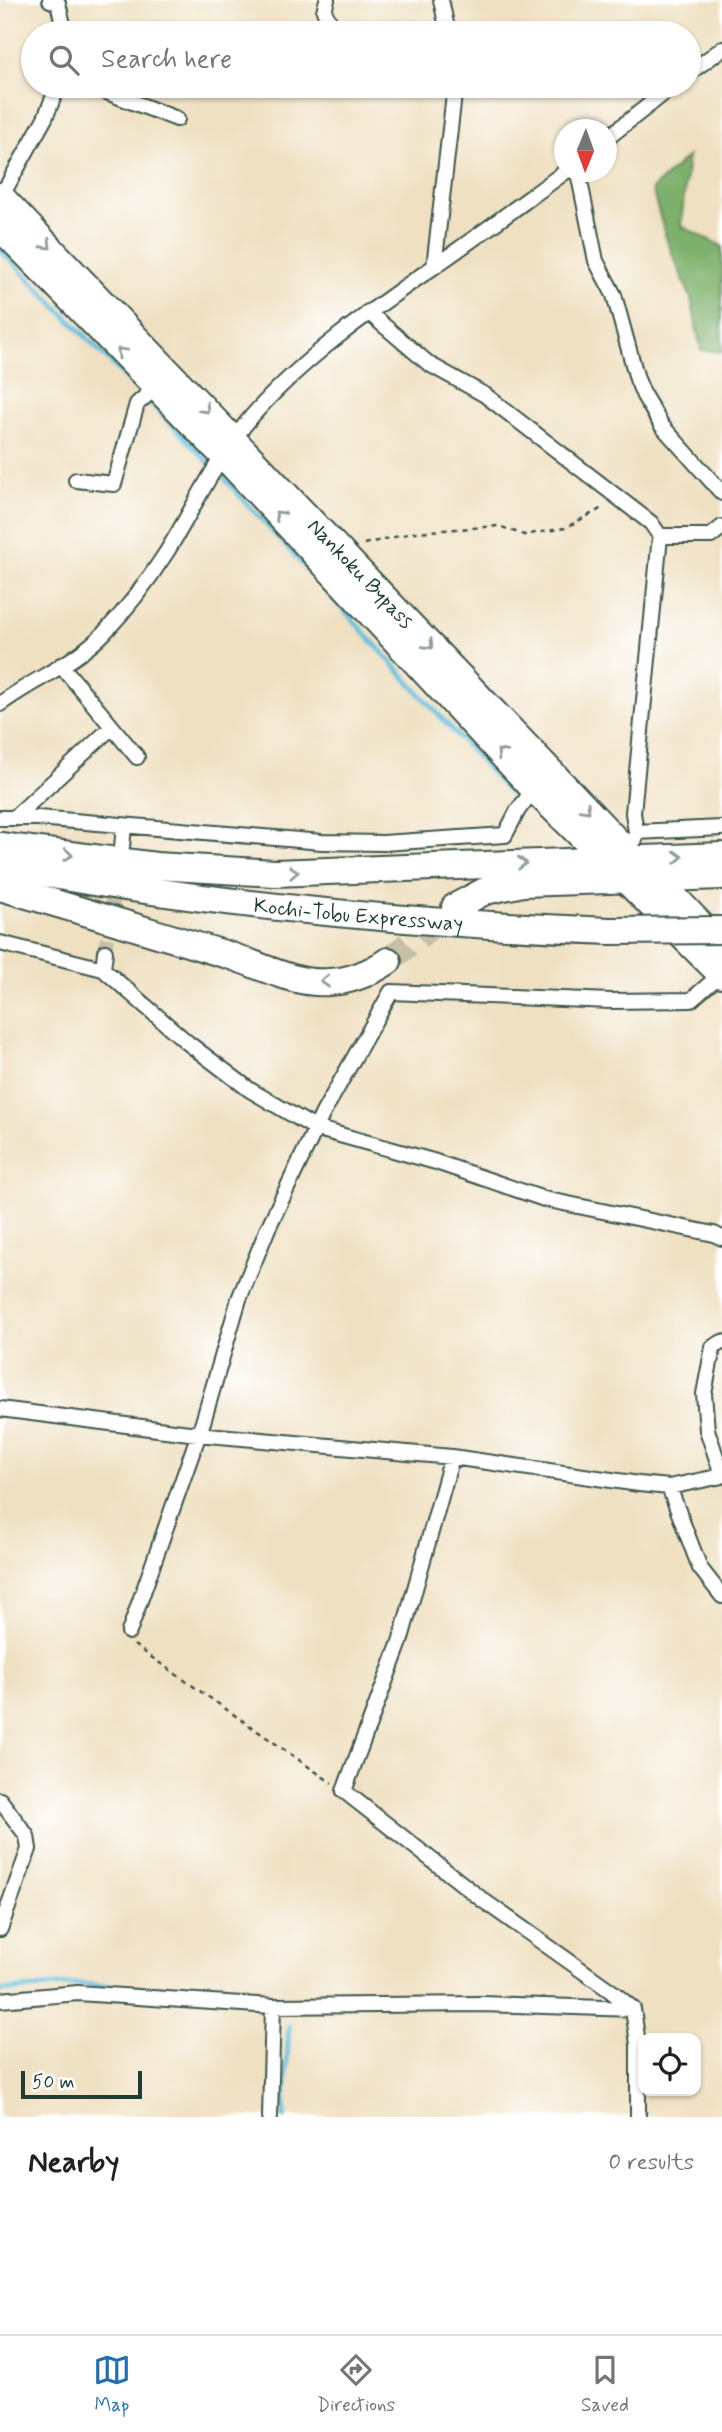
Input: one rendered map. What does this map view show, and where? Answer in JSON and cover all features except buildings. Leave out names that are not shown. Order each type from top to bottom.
[{"type":"highway","name":"Nankoku Bypass","points":[[0,196],[222,458],[339,550],[721,974]]},
{"type":"highway","name":"Nankoku Bypass","points":[[0,227],[156,387],[604,860]]},
{"type":"highway","points":[[0,846],[156,866],[275,873],[604,860],[629,869]]},
{"type":"highway","points":[[455,906],[503,885],[722,856]]},
{"type":"highway","name":"Kochi-Tobu Expressway","points":[[0,864],[156,892],[277,908],[489,926],[610,931],[722,930]]},
{"type":"highway","name":"Nankoku Bypass","points":[[629,869],[656,878],[722,947]]},
{"type":"highway","points":[[656,878],[722,876]]},
{"type":"highway","points":[[0,887],[297,979],[327,983],[357,977],[388,961]]},
{"type":"street","points":[[50,0],[58,4],[62,21]]},
{"type":"street","points":[[327,0],[324,10],[329,21]]},
{"type":"street","points":[[441,0],[445,21]]},
{"type":"street","points":[[701,64],[722,49]]},
{"type":"street","points":[[0,196],[45,118],[53,98]]},
{"type":"street","points":[[122,98],[177,119]]},
{"type":"street","points":[[434,267],[454,98]]},
{"type":"street","points":[[617,131],[658,98]]},
{"type":"street","points":[[0,704],[25,685],[89,647],[124,611],[166,553],[222,458],[254,414],[290,379],[368,312],[554,180]]},
{"type":"street","points":[[580,182],[596,261],[614,295],[644,396],[662,426],[722,493]]},
{"type":"street","points":[[368,312],[429,364],[485,395],[651,523],[660,536],[633,813],[636,832],[629,869]]},
{"type":"street","points":[[76,480],[114,484],[137,404],[156,387]]},
{"type":"street","points":[[660,536],[711,536],[722,527]]},
{"type":"street","points":[[61,666],[137,757]]},
{"type":"street","points":[[7,818],[112,727]]},
{"type":"street","points":[[7,818],[322,842],[383,843],[505,835],[518,810],[534,789]]},
{"type":"street","points":[[122,847],[124,826]]},
{"type":"street","points":[[636,832],[722,828]]},
{"type":"street","points":[[0,943],[103,969],[188,1043],[250,1090],[315,1128],[436,1162],[544,1199],[662,1221],[722,1238]]},
{"type":"street","points":[[103,969],[105,952]]},
{"type":"street","points":[[129,1632],[203,1422],[239,1299],[268,1228],[315,1128],[391,992],[611,1002],[691,1000],[721,974]]},
{"type":"street","points":[[0,1409],[197,1434],[452,1457],[669,1487],[722,1475],[707,1430],[704,1394],[713,1347],[722,1342]]},
{"type":"street","points":[[452,1457],[400,1643],[344,1791],[484,1901],[611,1991],[632,2009],[638,2044],[638,2117]]},
{"type":"street","points":[[669,1487],[700,1568],[722,1596]]},
{"type":"street","points":[[0,1800],[27,1836],[29,1849],[0,1929]]},
{"type":"street","points":[[0,2000],[78,1993],[273,2006],[482,2004],[632,2009]]},
{"type":"street","points":[[270,2117],[273,2006]]},
{"type":"path","points":[[339,550],[416,532],[499,526],[524,535],[565,528],[619,498]]},
{"type":"path","points":[[129,1632],[129,1641],[344,1791]]},
{"type":"green space","points":[[688,156],[681,226],[722,246],[722,352],[701,350],[691,298],[667,241],[652,189]]},
{"type":"waterway","points":[[0,249],[226,480],[516,800]]},
{"type":"waterway","points":[[0,1991],[79,1984],[274,1998]]},
{"type":"waterway","points":[[284,2117],[289,2026]]},
{"type":"tunnel","points":[[105,952],[117,879]]},
{"type":"tunnel","points":[[388,961],[448,912]]}]
